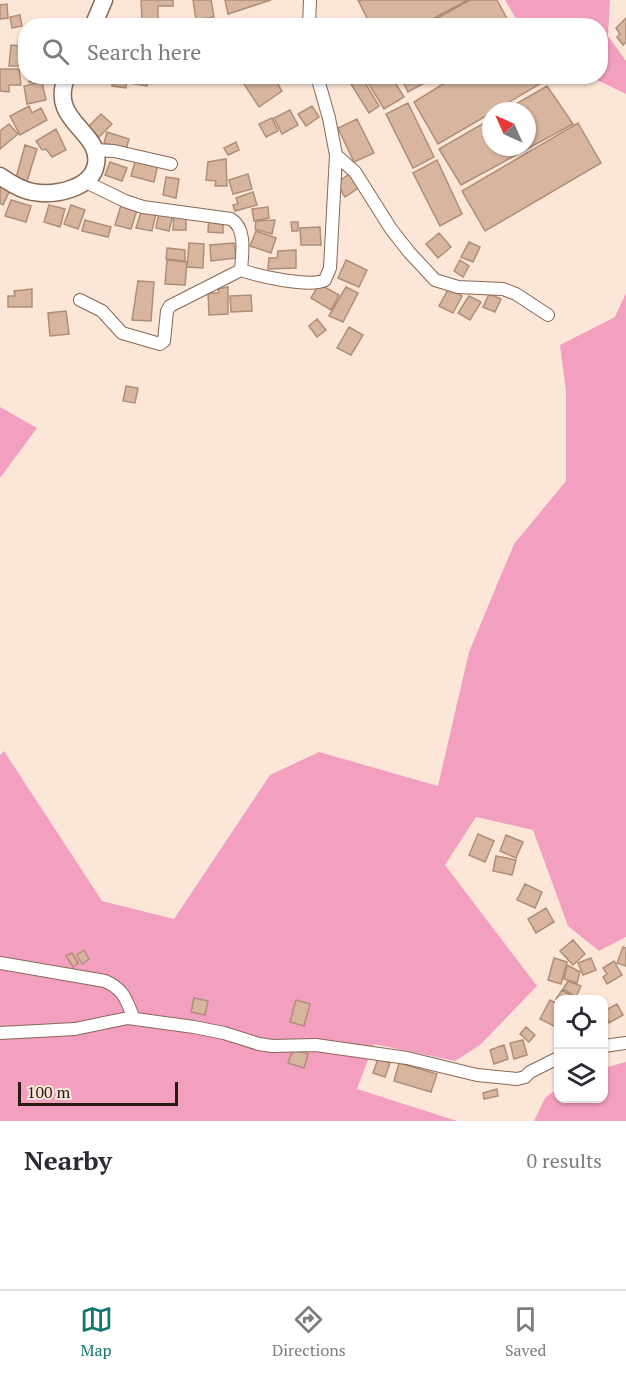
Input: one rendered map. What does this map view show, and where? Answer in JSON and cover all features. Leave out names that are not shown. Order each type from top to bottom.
[{"type":"main road","points":[[96,18],[104,0]]},
{"type":"main road","points":[[0,176],[21,189],[45,193],[75,187],[86,182],[96,164],[94,150],[65,109],[63,93],[66,84]]},
{"type":"street","points":[[309,18],[310,0]]},
{"type":"street","points":[[80,300],[102,311],[122,333],[160,344],[164,341],[167,311],[170,306],[241,270],[252,274],[310,283],[325,280],[330,268],[336,155],[319,84]]},
{"type":"street","points":[[94,150],[114,151],[171,164]]},
{"type":"street","points":[[336,155],[355,172],[391,229],[435,280],[458,287],[503,289],[516,294],[548,315]]},
{"type":"street","points":[[86,182],[143,207],[231,219],[240,226],[242,234],[241,270]]},
{"type":"street","points":[[0,963],[113,984],[123,992],[134,1019]]},
{"type":"street","points":[[0,1033],[75,1029],[121,1019],[134,1019],[194,1027],[259,1044],[316,1045],[407,1058],[488,1077],[517,1079],[525,1077],[554,1060]]},
{"type":"street","points":[[608,1045],[626,1043]]},
{"type":"shaded area","points":[[505,0],[610,0],[608,36],[608,18],[515,17]]},
{"type":"shaded area","points":[[608,36],[626,61],[626,94],[605,84],[608,84]]},
{"type":"shaded area","points":[[626,293],[626,937],[599,951],[568,926],[533,830],[476,817],[445,865],[537,986],[480,1045],[455,1061],[374,1044],[357,1089],[457,1121],[0,1121],[0,755],[4,751],[102,901],[174,919],[270,775],[319,752],[438,786],[469,652],[514,544],[566,481],[566,391],[560,345],[615,317]]},
{"type":"shaded area","points":[[0,407],[37,428],[0,478]]},
{"type":"shaded area","points":[[626,1062],[626,1121],[534,1121],[545,1098],[554,1091],[554,1103],[608,1103],[608,1067]]},
{"type":"building","points":[[141,0],[173,0],[173,6],[158,6],[158,18],[142,18]]},
{"type":"building","points":[[193,0],[211,0],[214,17],[196,18]]},
{"type":"building","points":[[225,0],[271,0],[228,14]]},
{"type":"building","points":[[358,0],[468,0],[434,18],[367,18]]},
{"type":"building","points":[[470,0],[497,0],[507,18],[437,18]]},
{"type":"building","points":[[7,4],[8,18],[0,19],[0,5]]},
{"type":"building","points":[[20,15],[18,27],[12,28],[10,17]]},
{"type":"building","points":[[626,18],[626,42],[623,45],[617,37],[620,34],[616,28]]},
{"type":"building","points":[[11,45],[18,46],[18,66],[9,66]]},
{"type":"building","points":[[0,69],[18,69],[18,84],[21,85],[9,85],[9,92],[0,91]]},
{"type":"building","points":[[42,84],[46,100],[27,104],[24,86]]},
{"type":"building","points":[[112,84],[127,84],[126,88],[112,86]]},
{"type":"building","points":[[244,84],[278,84],[282,91],[259,107]]},
{"type":"building","points":[[351,84],[366,84],[379,106],[369,113]]},
{"type":"building","points":[[369,84],[396,84],[404,97],[384,109]]},
{"type":"building","points":[[404,84],[422,84],[408,92]]},
{"type":"building","points":[[443,84],[540,84],[509,102],[482,102],[482,118],[438,144],[414,102]]},
{"type":"building","points":[[547,86],[573,124],[536,144],[536,102],[519,102]]},
{"type":"building","points":[[408,103],[434,157],[413,168],[386,114]]},
{"type":"building","points":[[29,106],[32,113],[41,108],[47,120],[20,135],[10,116]]},
{"type":"building","points":[[312,106],[319,117],[306,126],[298,114]]},
{"type":"building","points":[[290,110],[298,125],[282,134],[274,118]]},
{"type":"building","points":[[101,114],[112,124],[99,137],[88,127]]},
{"type":"building","points":[[272,118],[278,131],[266,137],[259,124]]},
{"type":"building","points":[[357,119],[374,153],[354,162],[338,128]]},
{"type":"building","points":[[578,123],[601,163],[485,231],[462,191],[522,156],[536,156],[536,148]]},
{"type":"building","points":[[9,124],[18,134],[0,149],[0,131]]},
{"type":"building","points":[[482,124],[482,156],[514,156],[461,185],[439,149]]},
{"type":"building","points":[[56,129],[66,150],[52,157],[46,149],[42,150],[36,141]]},
{"type":"building","points":[[107,132],[129,139],[126,150],[104,143]]},
{"type":"building","points":[[236,142],[239,150],[228,155],[224,148]]},
{"type":"building","points":[[25,145],[37,149],[27,181],[16,178]]},
{"type":"building","points":[[136,158],[158,164],[154,182],[131,176]]},
{"type":"building","points":[[226,159],[227,186],[215,186],[216,181],[206,180],[208,162]]},
{"type":"building","points":[[437,160],[462,214],[440,226],[413,173]]},
{"type":"building","points":[[110,162],[127,168],[122,181],[105,175]]},
{"type":"building","points":[[351,173],[360,187],[345,197],[336,183]]},
{"type":"building","points":[[248,174],[252,189],[233,194],[229,180]]},
{"type":"building","points":[[166,177],[179,179],[176,198],[163,195]]},
{"type":"building","points":[[0,185],[10,190],[3,205],[0,203]]},
{"type":"building","points":[[253,192],[257,205],[235,211],[233,205],[238,204],[236,198]]},
{"type":"building","points":[[11,200],[31,206],[26,222],[5,216]]},
{"type":"building","points":[[122,202],[138,207],[131,229],[115,225]]},
{"type":"building","points":[[49,205],[65,209],[60,227],[44,222]]},
{"type":"building","points":[[71,205],[85,210],[78,229],[64,224]]},
{"type":"building","points":[[268,207],[269,218],[254,221],[252,209]]},
{"type":"building","points":[[142,209],[156,213],[152,231],[136,228]]},
{"type":"building","points":[[159,212],[173,215],[169,231],[156,228]]},
{"type":"building","points":[[174,215],[186,216],[186,230],[173,230]]},
{"type":"building","points":[[209,217],[223,218],[223,233],[208,232]]},
{"type":"building","points":[[85,220],[111,227],[108,237],[82,231]]},
{"type":"building","points":[[275,220],[272,234],[255,229],[256,221]]},
{"type":"building","points":[[291,222],[298,222],[298,231],[292,231]]},
{"type":"building","points":[[320,227],[321,245],[301,245],[300,228]]},
{"type":"building","points":[[256,231],[276,238],[271,253],[250,246]]},
{"type":"building","points":[[439,233],[451,247],[438,258],[426,244]]},
{"type":"building","points":[[469,242],[480,247],[473,262],[461,257]]},
{"type":"building","points":[[189,243],[204,244],[203,268],[187,267]]},
{"type":"building","points":[[234,243],[236,258],[211,261],[210,245]]},
{"type":"building","points":[[167,248],[185,250],[185,261],[166,259]]},
{"type":"building","points":[[296,250],[296,268],[268,269],[269,258],[277,258],[278,251]]},
{"type":"building","points":[[167,260],[187,262],[185,285],[165,284]]},
{"type":"building","points":[[346,260],[367,270],[359,287],[338,278]]},
{"type":"building","points":[[460,260],[469,266],[463,277],[454,271]]},
{"type":"building","points":[[138,281],[154,282],[151,321],[132,320]]},
{"type":"building","points":[[319,284],[339,295],[331,310],[311,298]]},
{"type":"building","points":[[228,287],[228,314],[209,315],[208,293],[219,293],[218,289]]},
{"type":"building","points":[[346,287],[358,293],[343,322],[329,316]]},
{"type":"building","points":[[449,288],[462,296],[453,313],[439,306]]},
{"type":"building","points":[[32,289],[32,307],[8,307],[8,296],[15,296],[14,291]]},
{"type":"building","points":[[489,294],[501,299],[495,312],[483,307]]},
{"type":"building","points":[[251,295],[252,311],[231,312],[230,296]]},
{"type":"building","points":[[469,296],[481,302],[470,320],[458,313]]},
{"type":"building","points":[[66,311],[69,334],[50,336],[48,313]]},
{"type":"building","points":[[317,319],[326,330],[317,337],[309,326]]},
{"type":"building","points":[[349,327],[363,335],[351,355],[337,348]]},
{"type":"building","points":[[126,386],[138,388],[135,403],[123,401]]},
{"type":"building","points":[[478,834],[494,841],[485,862],[469,855]]},
{"type":"building","points":[[506,835],[523,842],[516,858],[500,851]]},
{"type":"building","points":[[496,856],[516,860],[512,875],[493,871]]},
{"type":"building","points":[[525,884],[542,892],[535,908],[517,900]]},
{"type":"building","points":[[546,908],[554,922],[536,933],[528,919]]},
{"type":"building","points":[[573,940],[585,954],[573,965],[560,951]]},
{"type":"building","points":[[623,947],[626,948],[626,966],[617,963]]},
{"type":"building","points":[[84,950],[89,959],[82,964],[77,955]]},
{"type":"building","points":[[72,953],[78,963],[73,967],[66,956]]},
{"type":"building","points":[[554,958],[567,962],[561,984],[548,980]]},
{"type":"building","points":[[591,958],[596,970],[583,975],[578,963]]},
{"type":"building","points":[[614,961],[622,975],[607,984],[603,977],[607,974],[603,968]]},
{"type":"building","points":[[567,965],[580,972],[577,983],[564,979]]},
{"type":"building","points":[[568,981],[581,986],[577,995],[563,989]]},
{"type":"building","points":[[562,990],[570,995],[559,995]]},
{"type":"building","points":[[194,998],[208,1001],[205,1015],[191,1012]]},
{"type":"building","points":[[296,1000],[310,1004],[304,1026],[290,1022]]},
{"type":"building","points":[[550,1000],[554,1002],[554,1026],[540,1019]]},
{"type":"building","points":[[617,1004],[623,1015],[609,1023],[608,1009]]},
{"type":"building","points":[[526,1027],[535,1035],[529,1042],[520,1034]]},
{"type":"building","points":[[523,1040],[527,1055],[514,1059],[510,1043]]},
{"type":"building","points":[[504,1045],[508,1059],[494,1064],[490,1050]]},
{"type":"building","points":[[293,1050],[308,1054],[304,1068],[288,1063]]},
{"type":"building","points":[[378,1059],[390,1063],[385,1077],[373,1073]]},
{"type":"building","points":[[399,1063],[437,1074],[431,1092],[394,1081]]},
{"type":"building","points":[[497,1089],[498,1096],[484,1099],[483,1093]]}]
